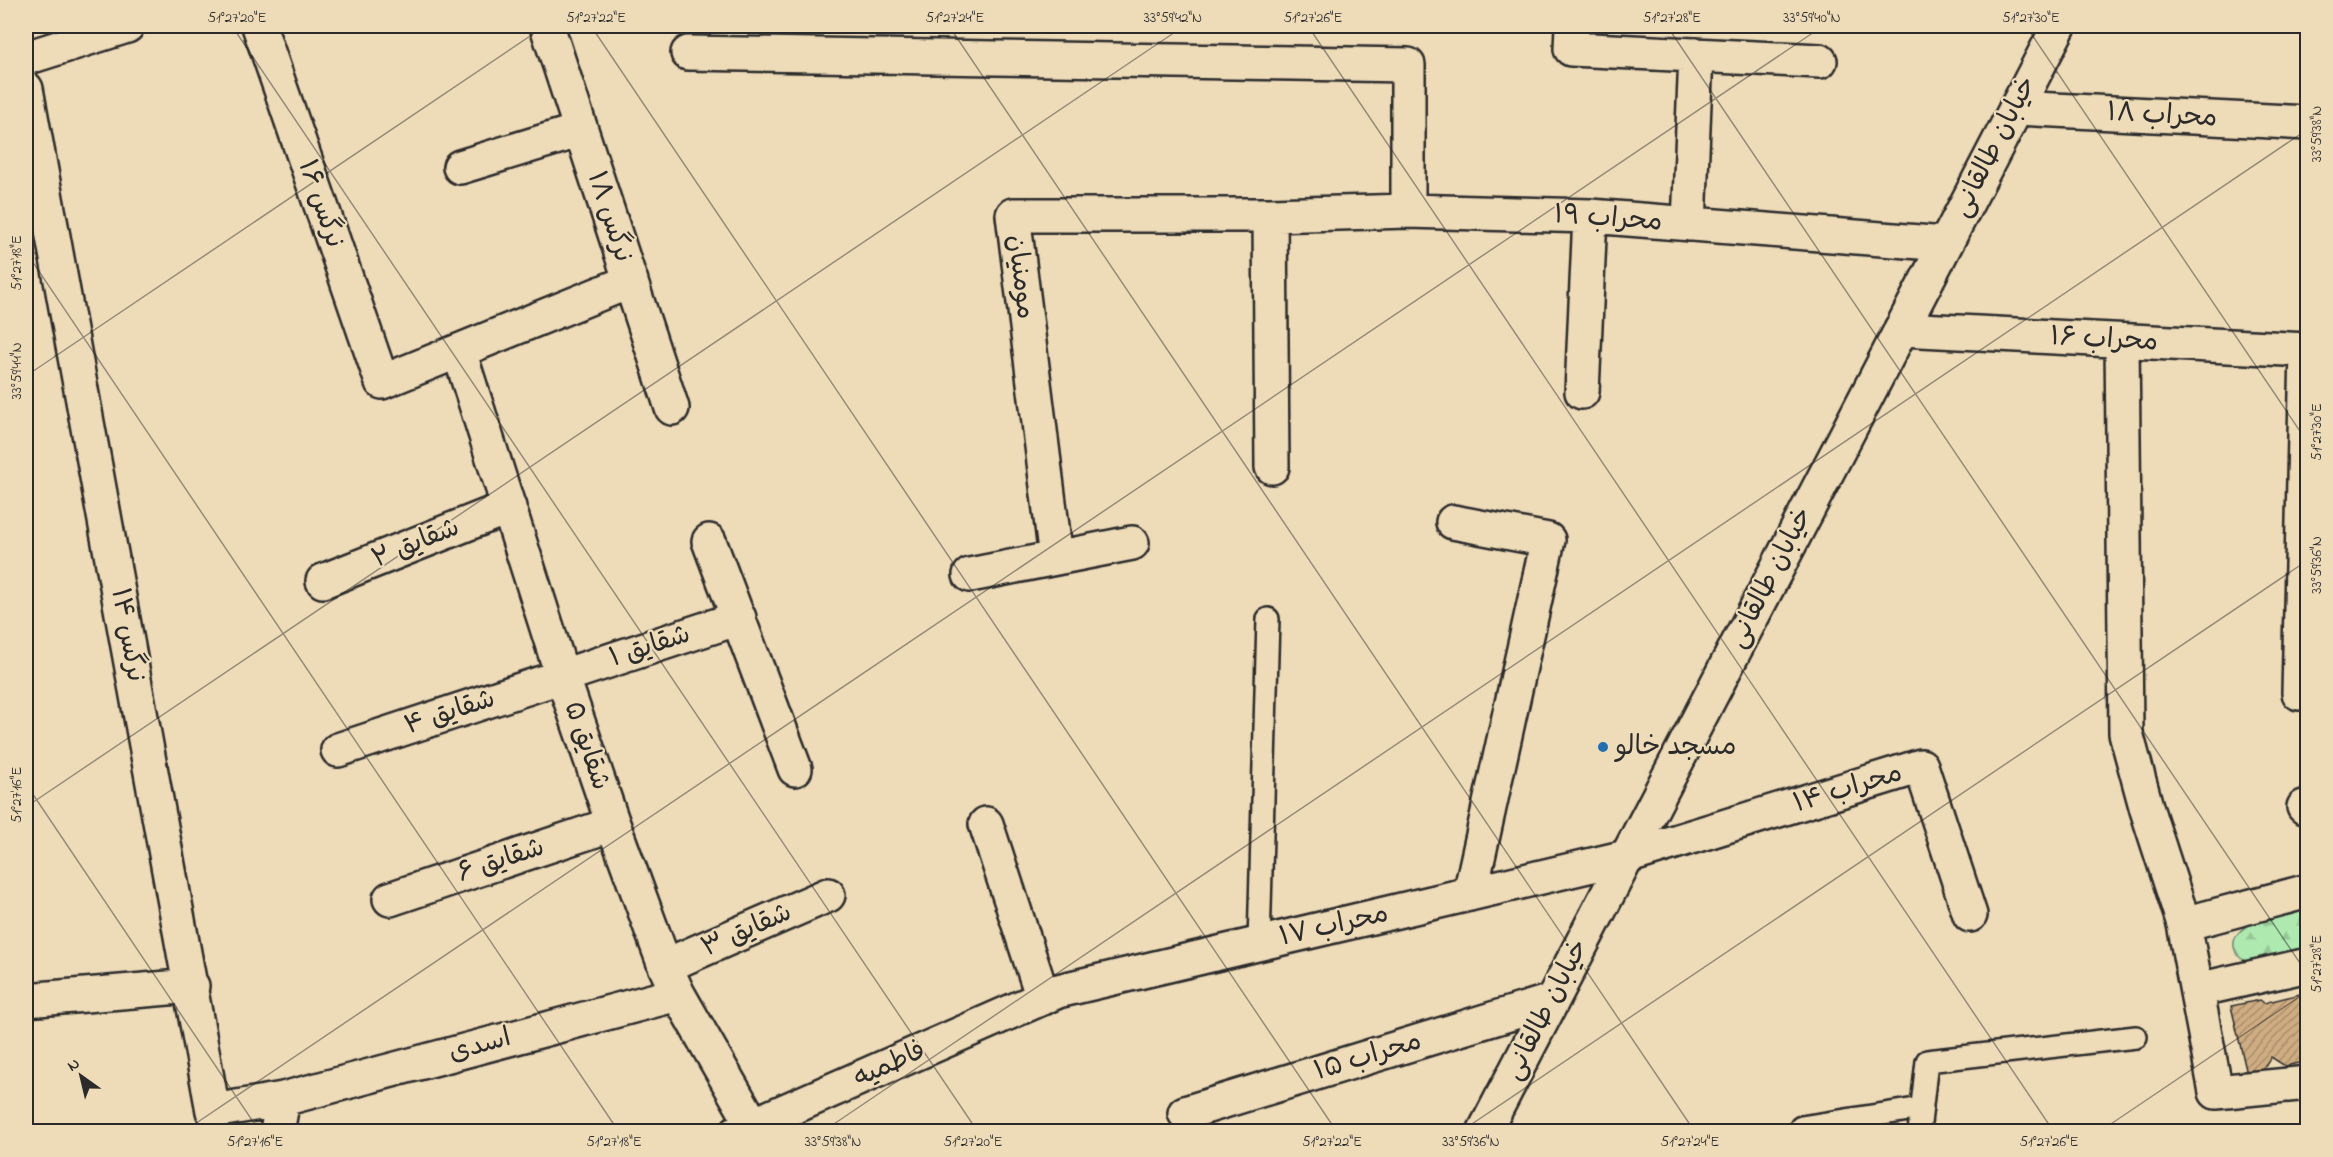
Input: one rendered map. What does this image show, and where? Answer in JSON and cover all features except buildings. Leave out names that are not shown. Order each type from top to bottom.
[{"type":"street","points":[[26,58],[127,26]]},
{"type":"street","name":"نرگس ۱۶","points":[[259,26],[382,382],[459,351]]},
{"type":"street","name":"نرگس ۱۸","points":[[547,26],[672,408]]},
{"type":"street","points":[[1572,26],[1571,49],[1820,61]]},
{"type":"street","name":"خیابان طالقانی","points":[[1489,1130],[1551,1001],[2059,26]]},
{"type":"street","points":[[688,53],[1408,65],[1408,211]]},
{"type":"street","points":[[1689,224],[1696,55]]},
{"type":"street","name":"نرگس ۱۴","points":[[26,89],[192,986],[213,1111],[283,1099]]},
{"type":"street","name":"محراب ۱۸","points":[[2016,108],[2307,123]]},
{"type":"street","points":[[460,167],[581,130]]},
{"type":"street","name":"محراب ۱۹","points":[[1270,215],[1408,211],[1590,216],[1945,244]]},
{"type":"street","points":[[1270,215],[1272,467]]},
{"type":"street","name":"مومنیان","points":[[1056,558],[1013,216],[1270,215]]},
{"type":"street","points":[[1582,392],[1590,216]]},
{"type":"street","points":[[459,351],[631,281]]},
{"type":"street","name":"محراب ۱۶","points":[[1901,329],[2307,350]]},
{"type":"street","points":[[2122,341],[2126,733],[2147,810],[2184,924],[2216,1092],[2307,1083]]},
{"type":"street","points":[[2299,693],[2307,350]]},
{"type":"street","name":"شقایق ۵","points":[[459,351],[562,675],[613,824],[671,980],[745,1128]]},
{"type":"street","name":"شقایق ۲","points":[[323,581],[509,507]]},
{"type":"street","points":[[1453,522],[1548,540],[1470,894]]},
{"type":"street","points":[[709,541],[795,769]]},
{"type":"street","points":[[970,575],[1132,543]]},
{"type":"street","name":"شقایق ۱","points":[[562,675],[738,618]]},
{"type":"street","name":"شقایق ۴","points":[[338,750],[562,675]]},
{"type":"street","name":"محراب ۱۴","points":[[1626,857],[1921,766],[1970,915]]},
{"type":"street","name":"شقایق ۶","points":[[390,899],[613,824]]},
{"type":"street","points":[[986,824],[1043,998]]},
{"type":"street","name":"محراب ۱۷","points":[[1043,998],[1058,991],[1626,857]]},
{"type":"street","points":[[2184,924],[2307,891]]},
{"type":"street","name":"شقایق ۳","points":[[671,980],[828,895]]},
{"type":"street","points":[[2197,990],[2307,964]]},
{"type":"street","name":"اسدی","points":[[283,1099],[671,980]]},
{"type":"street","points":[[26,1000],[192,986]]},
{"type":"street","name":"فاطمیه","points":[[745,1128],[787,1121],[1043,998]]},
{"type":"street","name":"محراب ۱۵","points":[[1185,1113],[1551,1001]]},
{"type":"street","points":[[277,1131],[283,1099]]},
{"type":"lane","points":[[1259,944],[1268,619]]},
{"type":"lane","points":[[1919,1131],[1927,1061],[2136,1036]]},
{"type":"lane","points":[[1801,1127],[1922,1108]]},
{"type":"green space","points":[[2307,909],[2307,947],[2250,962],[2242,959],[2236,953],[2235,938],[2241,930],[2262,919]]},
{"type":"place","name":"مسجد خالو","points":[[1603,747]]}]
